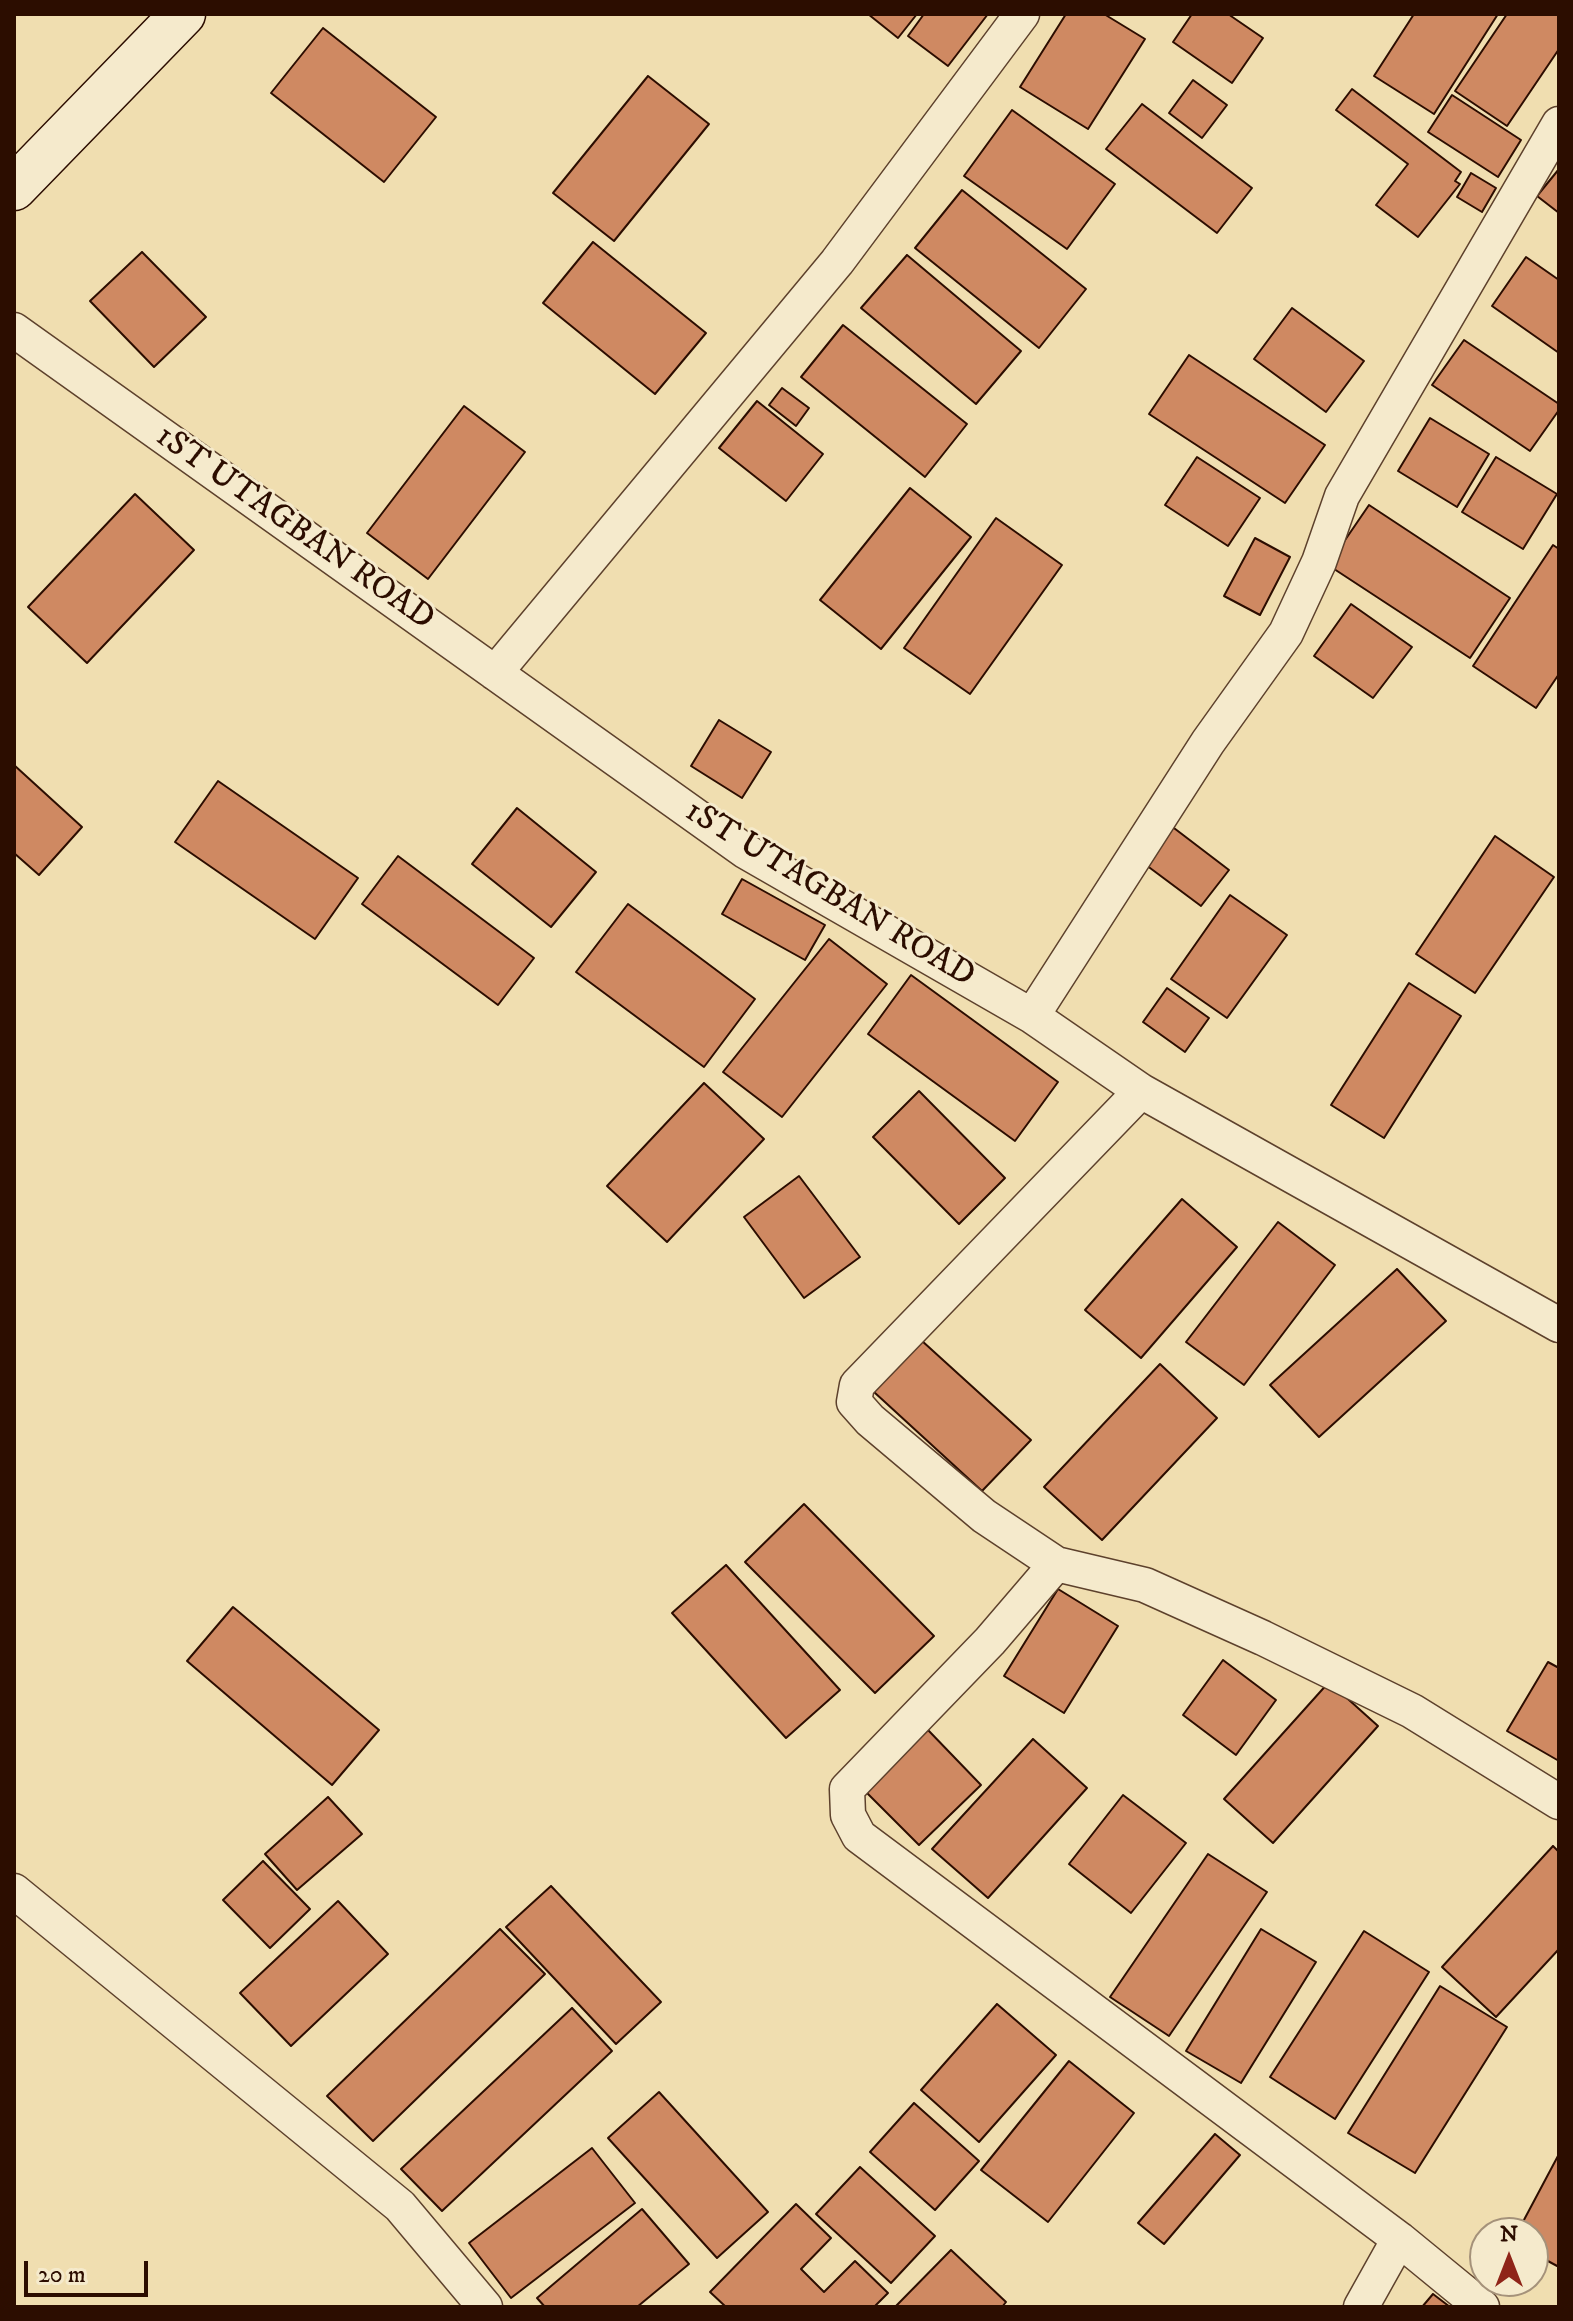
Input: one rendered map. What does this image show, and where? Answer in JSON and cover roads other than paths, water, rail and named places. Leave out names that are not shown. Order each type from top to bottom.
[{"type":"main road","points":[[14,188],[183,14]]},
{"type":"street","points":[[495,673],[837,262],[1022,14]]},
{"type":"street","points":[[1032,1016],[1208,742],[1286,633],[1319,562],[1342,496],[1559,124]]},
{"type":"street","name":"1ST UTAGBAN ROAD","points":[[14,330],[745,851],[1032,1016],[1141,1091],[1559,1325]]},
{"type":"street","points":[[1141,1091],[857,1385],[854,1402],[870,1420],[984,1516],[1056,1564],[1145,1585],[1263,1638],[1412,1711],[1559,1802]]},
{"type":"street","points":[[1056,1564],[990,1641],[847,1789],[848,1815],[859,1836],[1399,2239],[1482,2307]]},
{"type":"street","points":[[14,1891],[400,2206],[485,2307]]},
{"type":"street","points":[[1361,2307],[1399,2239]]}]
